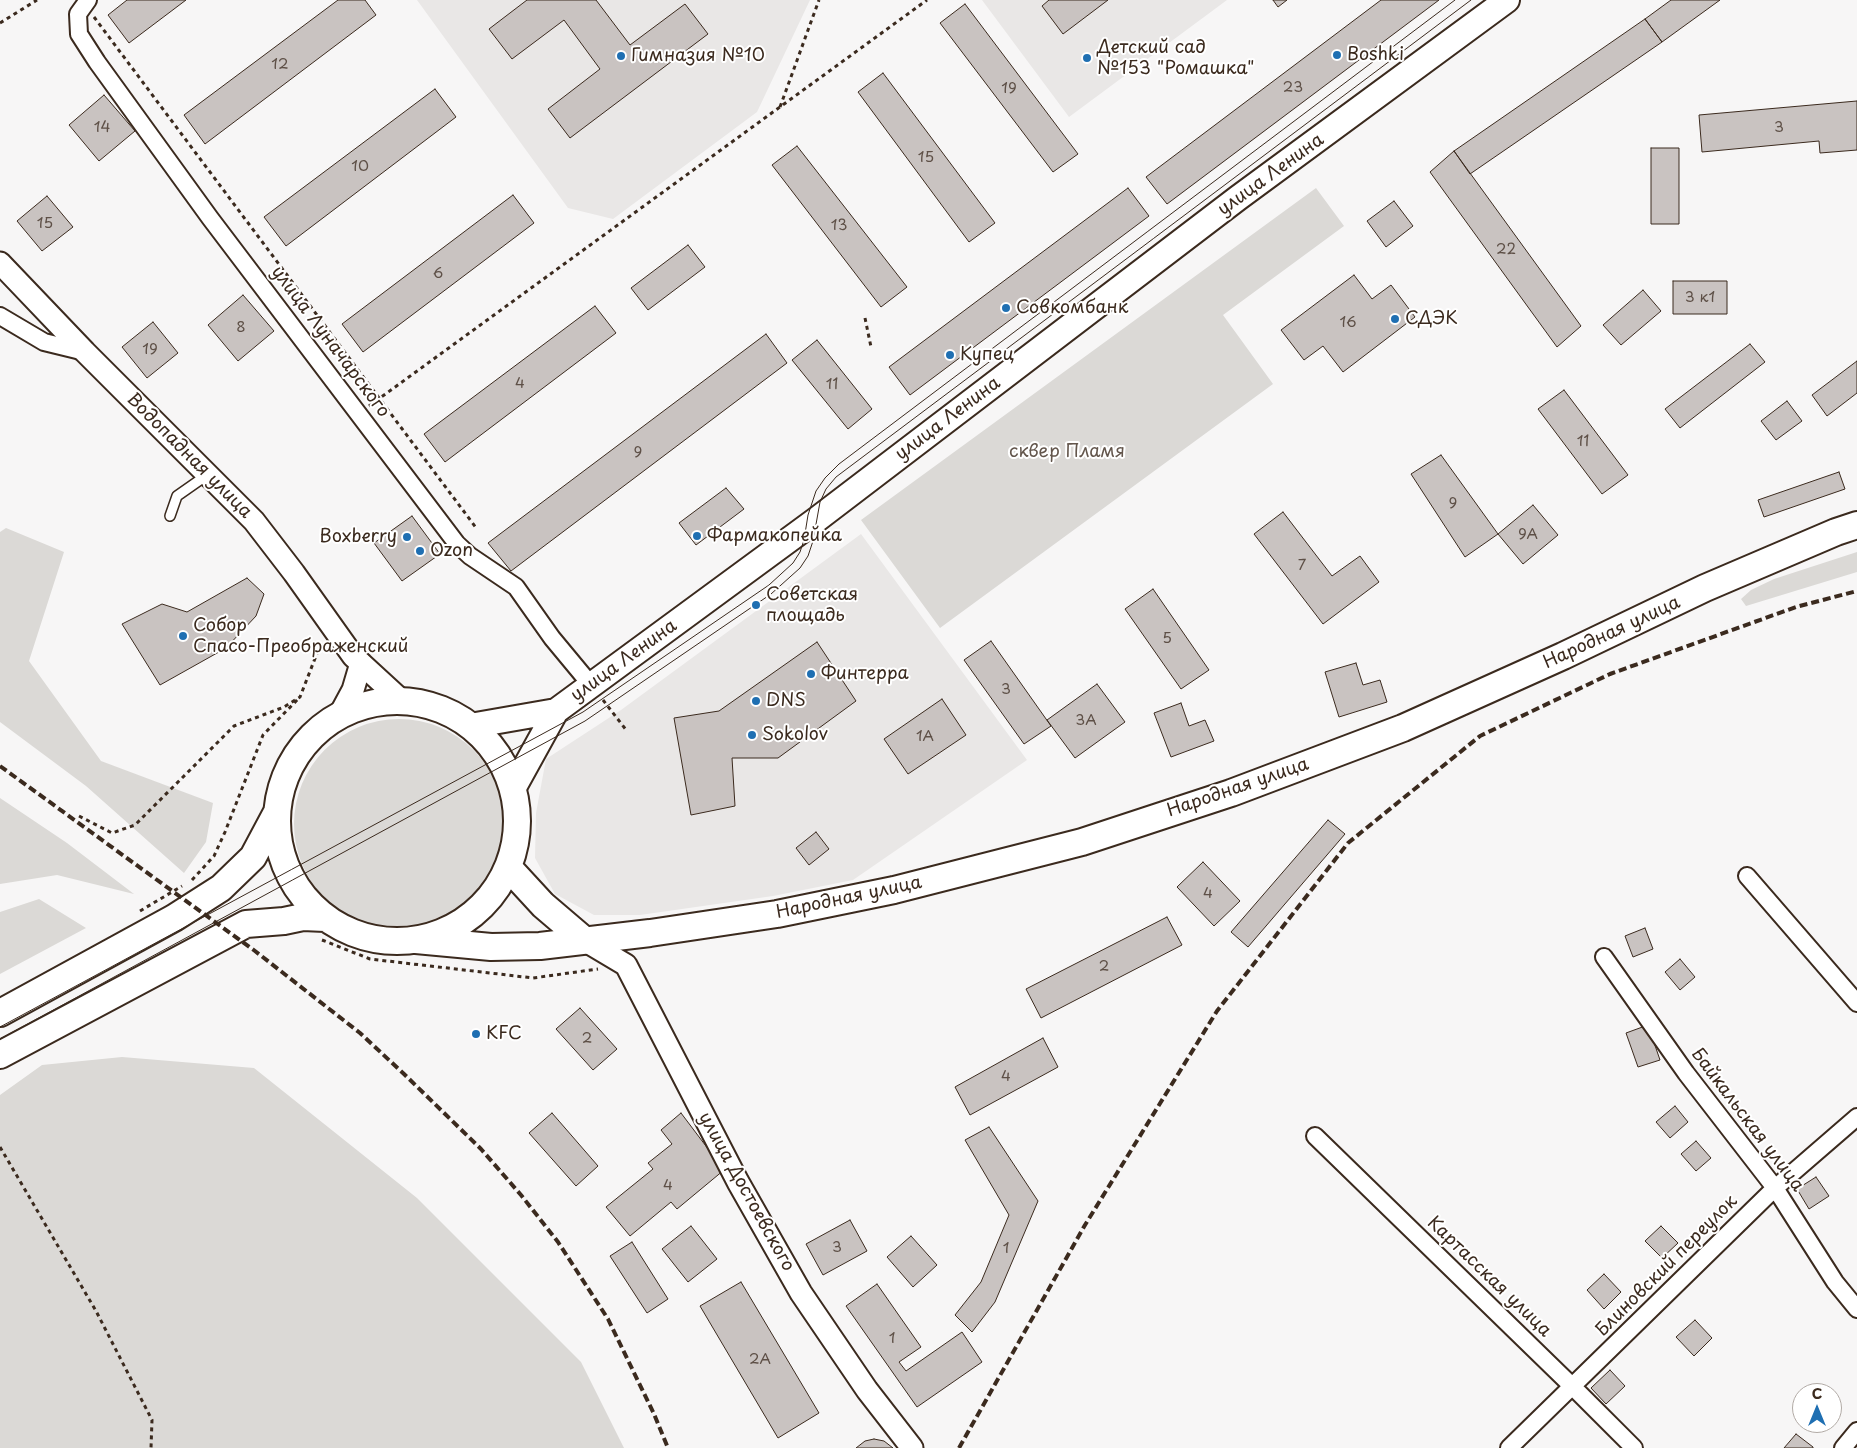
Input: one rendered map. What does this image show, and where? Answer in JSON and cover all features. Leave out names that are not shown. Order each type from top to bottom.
[{"type":"main road","name":"улица Ленина","points":[[556,711],[816,520],[1238,198],[1507,0]]},
{"type":"main road","name":"Народная улица","points":[[416,940],[491,947],[540,946],[627,936],[777,914],[894,890],[1082,842],[1231,793],[1403,728],[1563,656],[1705,588],[1836,532],[1857,525]]},
{"type":"main road","points":[[0,1055],[246,924],[284,921],[303,917],[322,928],[384,941],[416,940],[455,926],[487,901],[508,867],[517,828],[513,789],[493,745],[470,726],[450,713],[426,705],[402,701],[370,704],[354,709],[339,716],[315,733],[296,756],[282,783],[277,812],[280,850],[287,871],[322,928]]},
{"type":"main road","points":[[470,726],[556,711]]},
{"type":"main road","points":[[513,789],[556,711]]},
{"type":"main road","points":[[0,1013],[174,918],[221,888],[252,857],[277,812]]},
{"type":"main road","points":[[508,867],[543,905],[584,940]]},
{"type":"street","name":"улица Луначарского","points":[[87,2],[78,14],[79,34],[97,62],[210,218],[457,544],[470,556],[516,587],[552,638],[591,685]]},
{"type":"street","name":"Водопадная улица","points":[[0,263],[85,352],[254,521],[330,622],[349,651],[402,701]]},
{"type":"street","points":[[0,316],[44,342],[85,352]]},
{"type":"street","points":[[339,716],[353,690],[360,663]]},
{"type":"street","points":[[1747,876],[1857,1003]]},
{"type":"street","points":[[584,940],[626,965]]},
{"type":"street","name":"Байкальская улица","points":[[1604,956],[1686,1073],[1775,1188],[1835,1282],[1857,1308]]},
{"type":"street","name":"улица Достоевского","points":[[626,965],[738,1182],[801,1293],[867,1390],[912,1448]]},
{"type":"street","name":"Блиновский переулок","points":[[1509,1448],[1775,1188],[1857,1117]]},
{"type":"street","name":"Картасская улица","points":[[1315,1136],[1634,1448]]},
{"type":"street","points":[[1843,1448],[1857,1431]]},
{"type":"lane","points":[[170,516],[176,496],[208,475]]},
{"type":"path","points":[[0,23],[37,0]]},
{"type":"path","points":[[780,108],[820,0]]},
{"type":"path","points":[[359,414],[927,0]]},
{"type":"path","points":[[87,2],[477,529]]},
{"type":"path","points":[[865,318],[872,347]]},
{"type":"path","points":[[193,880],[214,856],[262,735],[300,697],[330,622]]},
{"type":"path","points":[[591,685],[627,731]]},
{"type":"path","points":[[78,816],[112,833],[135,825],[234,726],[284,706],[300,697]]},
{"type":"path","points":[[322,928],[370,959],[533,978],[626,965]]},
{"type":"path","points":[[0,1147],[96,1311],[152,1420],[151,1448]]},
{"type":"shaded area","name":"Гимназия №10","points":[[417,0],[810,0],[757,112],[613,219],[568,208]]},
{"type":"shaded area","name":"Детский сад №153 \"Ромашка\"","points":[[982,0],[1227,0],[1069,117]]},
{"type":"shaded area","points":[[861,534],[1027,760],[853,880],[773,896],[640,915],[594,915],[555,894],[535,858],[536,813],[546,759],[621,710]]},
{"type":"green space","name":"сквер Пламя","points":[[1316,188],[1344,226],[1223,315],[1273,384],[940,628],[861,520]]},
{"type":"green space","points":[[6,528],[64,552],[29,661],[101,761],[213,803],[206,842],[184,873],[86,786],[0,722],[0,532]]},
{"type":"green space","points":[[1857,552],[1857,572],[1746,606],[1741,599],[1751,590],[1774,579]]},
{"type":"green space","points":[[399,719],[419,721],[448,731],[466,743],[480,757],[496,784],[502,804],[504,824],[502,844],[492,873],[480,891],[466,905],[439,921],[419,927],[399,929],[379,927],[350,917],[332,905],[318,891],[302,864],[296,844],[294,824],[296,804],[306,775],[318,757],[332,743],[359,727],[379,721]]},
{"type":"green space","points":[[0,798],[67,843],[134,894],[57,875],[0,884]]},
{"type":"green space","points":[[39,899],[86,928],[0,974],[0,912]]},
{"type":"green space","points":[[122,1057],[254,1068],[417,1198],[581,1362],[624,1448],[0,1448],[0,1095],[42,1065]]},
{"type":"building","points":[[127,0],[186,0],[129,43],[108,15]]},
{"type":"building","points":[[338,0],[365,0],[376,15],[205,144],[184,115]]},
{"type":"building","points":[[527,0],[596,0],[630,45],[685,4],[708,34],[570,138],[548,109],[600,69],[564,20],[512,59],[489,29]]},
{"type":"building","points":[[1049,0],[1108,0],[1063,34],[1042,6]]},
{"type":"building","points":[[1273,0],[1287,0],[1278,7]]},
{"type":"building","points":[[1381,0],[1439,0],[1167,204],[1146,177]]},
{"type":"building","points":[[1671,0],[1720,0],[1662,42],[1645,19]]},
{"type":"building","points":[[965,4],[1078,154],[1053,172],[940,23]]},
{"type":"building","points":[[1645,19],[1662,42],[1470,174],[1454,151]]},
{"type":"building","points":[[883,73],[995,223],[969,242],[858,92]]},
{"type":"building","points":[[435,89],[456,117],[286,246],[264,217]]},
{"type":"building","points":[[104,95],[135,131],[99,161],[69,125]]},
{"type":"building","points":[[1857,101],[1857,150],[1820,153],[1819,141],[1702,152],[1699,115]]},
{"type":"building","points":[[797,146],[907,287],[881,307],[772,165]]},
{"type":"building","points":[[1651,148],[1679,148],[1679,224],[1651,224]]},
{"type":"building","points":[[1454,151],[1581,326],[1557,347],[1430,172]]},
{"type":"building","points":[[1128,188],[1149,216],[910,395],[889,367]]},
{"type":"building","points":[[513,195],[534,223],[363,352],[342,324]]},
{"type":"building","points":[[47,196],[73,227],[42,251],[17,221]]},
{"type":"building","points":[[1394,201],[1413,226],[1386,247],[1367,221]]},
{"type":"building","points":[[688,245],[705,267],[648,310],[631,288]]},
{"type":"building","points":[[1354,275],[1372,299],[1391,285],[1415,317],[1343,372],[1323,346],[1304,360],[1281,330]]},
{"type":"building","points":[[1673,281],[1727,281],[1727,314],[1673,314]]},
{"type":"building","points":[[1643,290],[1661,311],[1621,345],[1603,325]]},
{"type":"building","points":[[243,295],[274,331],[238,361],[208,325]]},
{"type":"building","points":[[595,306],[616,333],[445,462],[424,434]]},
{"type":"building","points":[[153,322],[178,353],[147,378],[122,347]]},
{"type":"building","points":[[766,334],[787,363],[511,571],[488,543]]},
{"type":"building","points":[[817,340],[872,409],[848,429],[792,360]]},
{"type":"building","points":[[1750,344],[1765,362],[1680,428],[1665,409]]},
{"type":"building","points":[[1857,361],[1857,393],[1827,416],[1812,395]]},
{"type":"building","points":[[1564,390],[1628,475],[1602,494],[1538,409]]},
{"type":"building","points":[[1787,401],[1802,421],[1776,440],[1761,421]]},
{"type":"building","points":[[1441,455],[1498,534],[1465,557],[1411,474]]},
{"type":"building","points":[[1839,472],[1845,489],[1764,517],[1758,500]]},
{"type":"building","points":[[726,488],[744,509],[696,545],[679,523]]},
{"type":"building","points":[[1533,505],[1558,535],[1523,564],[1498,534]]},
{"type":"building","points":[[1283,512],[1332,576],[1360,556],[1379,582],[1323,624],[1254,534]]},
{"type":"building","points":[[412,516],[440,554],[402,581],[374,543]]},
{"type":"building","name":"Собор Спасо-Преображенский","points":[[247,578],[264,594],[256,616],[226,648],[160,685],[122,624],[162,604],[187,612]]},
{"type":"building","points":[[1153,589],[1209,670],[1181,689],[1125,609]]},
{"type":"building","points":[[991,641],[1051,726],[1024,744],[964,660]]},
{"type":"building","points":[[817,642],[856,701],[778,758],[732,758],[735,806],[691,815],[674,718],[719,711]]},
{"type":"building","points":[[1356,663],[1363,685],[1380,680],[1387,702],[1339,717],[1325,672]]},
{"type":"building","points":[[1097,684],[1125,722],[1075,758],[1047,720]]},
{"type":"building","points":[[942,699],[966,735],[908,774],[884,739]]},
{"type":"building","points":[[1181,703],[1189,726],[1205,720],[1214,741],[1171,757],[1154,713]]},
{"type":"building","points":[[1328,820],[1345,834],[1248,947],[1231,932]]},
{"type":"building","points":[[816,832],[829,849],[809,865],[796,848]]},
{"type":"building","points":[[1203,862],[1240,901],[1214,926],[1177,887]]},
{"type":"building","points":[[1167,917],[1182,945],[1041,1018],[1026,989]]},
{"type":"building","points":[[1645,928],[1653,949],[1633,957],[1625,936]]},
{"type":"building","points":[[1680,959],[1695,977],[1680,990],[1665,972]]},
{"type":"building","points":[[580,1008],[617,1049],[593,1070],[556,1029]]},
{"type":"building","points":[[1648,1025],[1660,1060],[1638,1067],[1626,1033]]},
{"type":"building","points":[[1043,1038],[1058,1067],[970,1115],[955,1087]]},
{"type":"building","points":[[1675,1106],[1688,1122],[1670,1138],[1656,1122]]},
{"type":"building","points":[[552,1113],[598,1166],[576,1186],[529,1133]]},
{"type":"building","points":[[681,1113],[724,1170],[677,1209],[671,1202],[630,1236],[606,1207],[653,1169],[648,1163],[672,1144],[661,1130]]},
{"type":"building","points":[[989,1127],[1038,1201],[995,1302],[972,1332],[955,1315],[981,1282],[1009,1215],[965,1140]]},
{"type":"building","points":[[1696,1141],[1711,1158],[1696,1171],[1681,1154]]},
{"type":"building","points":[[1816,1177],[1829,1196],[1809,1209],[1797,1189]]},
{"type":"building","points":[[850,1220],[867,1251],[823,1275],[806,1244]]},
{"type":"building","points":[[691,1226],[717,1259],[688,1282],[662,1249]]},
{"type":"building","points":[[1661,1226],[1678,1243],[1662,1258],[1645,1241]]},
{"type":"building","points":[[911,1236],[937,1265],[913,1287],[887,1257]]},
{"type":"building","points":[[632,1242],[668,1299],[647,1313],[610,1256]]},
{"type":"building","points":[[1604,1274],[1621,1292],[1604,1309],[1587,1290]]},
{"type":"building","points":[[741,1282],[819,1413],[778,1438],[700,1306]]},
{"type":"building","points":[[877,1284],[921,1347],[899,1362],[906,1371],[962,1332],[982,1362],[917,1407],[846,1306]]},
{"type":"building","points":[[1695,1320],[1712,1338],[1694,1356],[1676,1337]]},
{"type":"building","points":[[1610,1370],[1625,1386],[1606,1404],[1591,1388]]},
{"type":"building","points":[[1796,1434],[1813,1447],[1813,1448],[1784,1448]]},
{"type":"building","points":[[874,1439],[884,1441],[893,1448],[856,1448],[865,1441]]},
{"type":"tram line","points":[[0,1027],[583,712],[769,585],[793,563],[800,552],[808,515],[816,491],[825,478],[839,464],[1455,0]]},
{"type":"tram line","points":[[0,1039],[585,721],[771,594],[800,568],[808,556],[813,541],[820,502],[826,489],[836,477],[1471,0]]},
{"type":"railway","points":[[959,1448],[1085,1225],[1217,1011],[1348,843],[1480,736],[1610,674],[1796,607],[1857,591]]},
{"type":"railway","points":[[0,766],[255,951],[360,1033],[481,1149],[558,1242],[608,1319],[654,1414],[668,1448]]},
{"type":"place","name":"Boshki","points":[[1337,55]]},
{"type":"place","name":"Гимназия №10","points":[[621,56]]},
{"type":"place","name":"Детский сад №153 \"Ромашка\"","points":[[1087,58]]},
{"type":"place","name":"Совкомбанк","points":[[1006,308]]},
{"type":"place","name":"СДЭК","points":[[1395,319]]},
{"type":"place","name":"Купец","points":[[950,355]]},
{"type":"place","name":"Фармакопейка","points":[[697,536]]},
{"type":"place","name":"Boxberry","points":[[407,537]]},
{"type":"place","name":"Ozon","points":[[420,551]]},
{"type":"place","name":"Советская площадь","points":[[756,605]]},
{"type":"place","name":"Собор Спасо-Преображенский","points":[[183,636]]},
{"type":"place","name":"Финтерра","points":[[811,674]]},
{"type":"place","name":"DNS","points":[[756,701]]},
{"type":"place","name":"Sokolov","points":[[752,735]]},
{"type":"place","name":"KFC","points":[[476,1034]]}]
